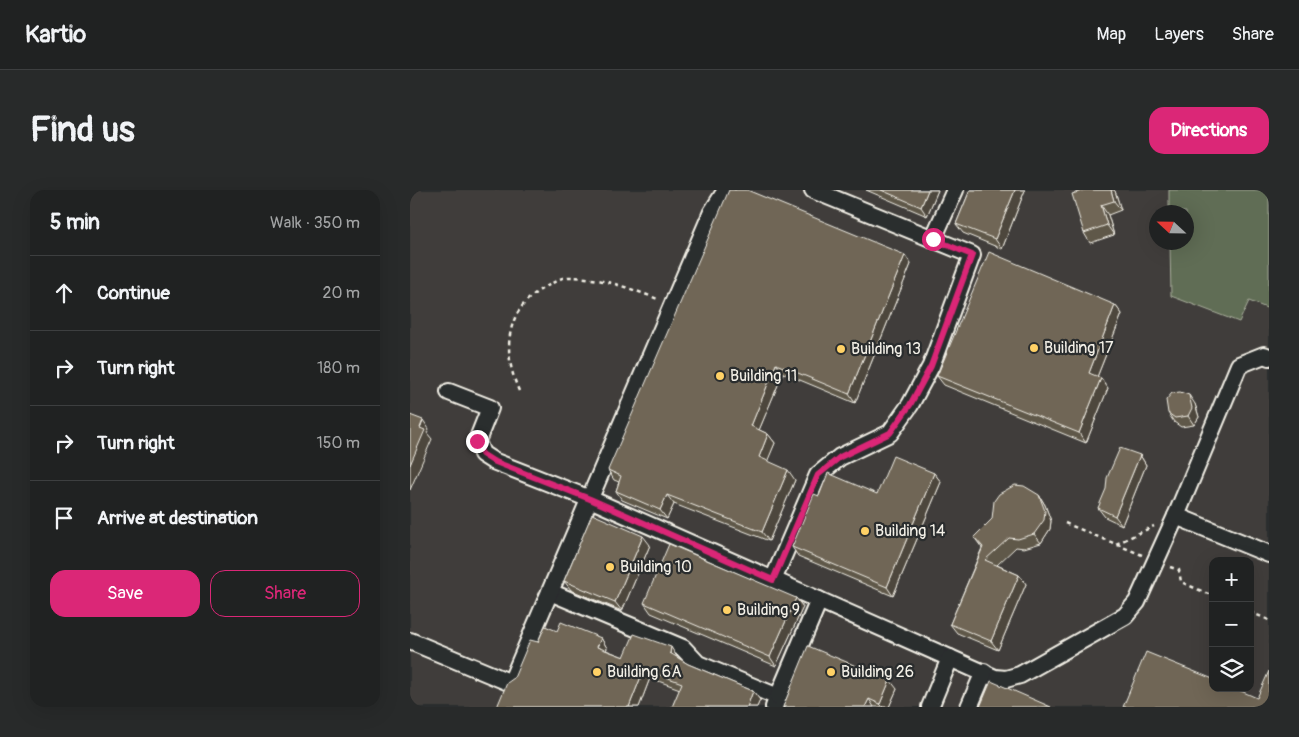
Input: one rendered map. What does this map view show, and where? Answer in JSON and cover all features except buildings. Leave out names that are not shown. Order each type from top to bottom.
[{"type":"lane","points":[[410,641],[511,683],[712,212],[726,190]]},
{"type":"lane","points":[[773,580],[818,475],[840,457],[890,433],[910,405],[931,366],[972,255],[813,190]]},
{"type":"lane","points":[[933,239],[954,190]]},
{"type":"lane","points":[[448,392],[490,408],[477,441],[482,454],[508,467],[590,499],[950,658],[1006,679],[1020,675],[1125,616],[1137,602],[1176,516],[1239,365],[1264,355],[1269,358]]},
{"type":"lane","points":[[1176,516],[1269,554]]},
{"type":"lane","points":[[550,592],[683,648],[698,664],[776,702],[819,600]]},
{"type":"lane","points":[[930,707],[950,658]]},
{"type":"lane","points":[[969,707],[984,672]]},
{"type":"path","points":[[519,391],[510,371],[507,347],[511,326],[526,303],[539,290],[566,277],[622,284],[672,305]]},
{"type":"path","points":[[1116,544],[1176,516]]},
{"type":"path","points":[[1254,614],[1269,620]]},
{"type":"shaded area","points":[[410,190],[1269,190],[1269,707],[410,707]]},
{"type":"green space","points":[[1169,190],[1269,190],[1269,309],[1249,301],[1239,322],[1171,296],[1170,250],[1194,250],[1194,205],[1169,205]]},
{"type":"place","name":"Building 17","points":[[1034,348]]},
{"type":"place","name":"Building 13","points":[[841,349]]},
{"type":"place","name":"Building 11","points":[[720,376]]},
{"type":"place","name":"Building 14","points":[[865,531]]},
{"type":"place","name":"Building 10","points":[[610,567]]},
{"type":"place","name":"Building 9","points":[[727,610]]},
{"type":"place","name":"Building 6A","points":[[597,672]]},
{"type":"place","name":"Building 26","points":[[831,672]]},
{"type":"route","points":[[477,441],[482,454],[493,461],[590,499],[773,580],[818,475],[840,457],[890,433],[910,405],[931,366],[972,255],[933,239]]}]
